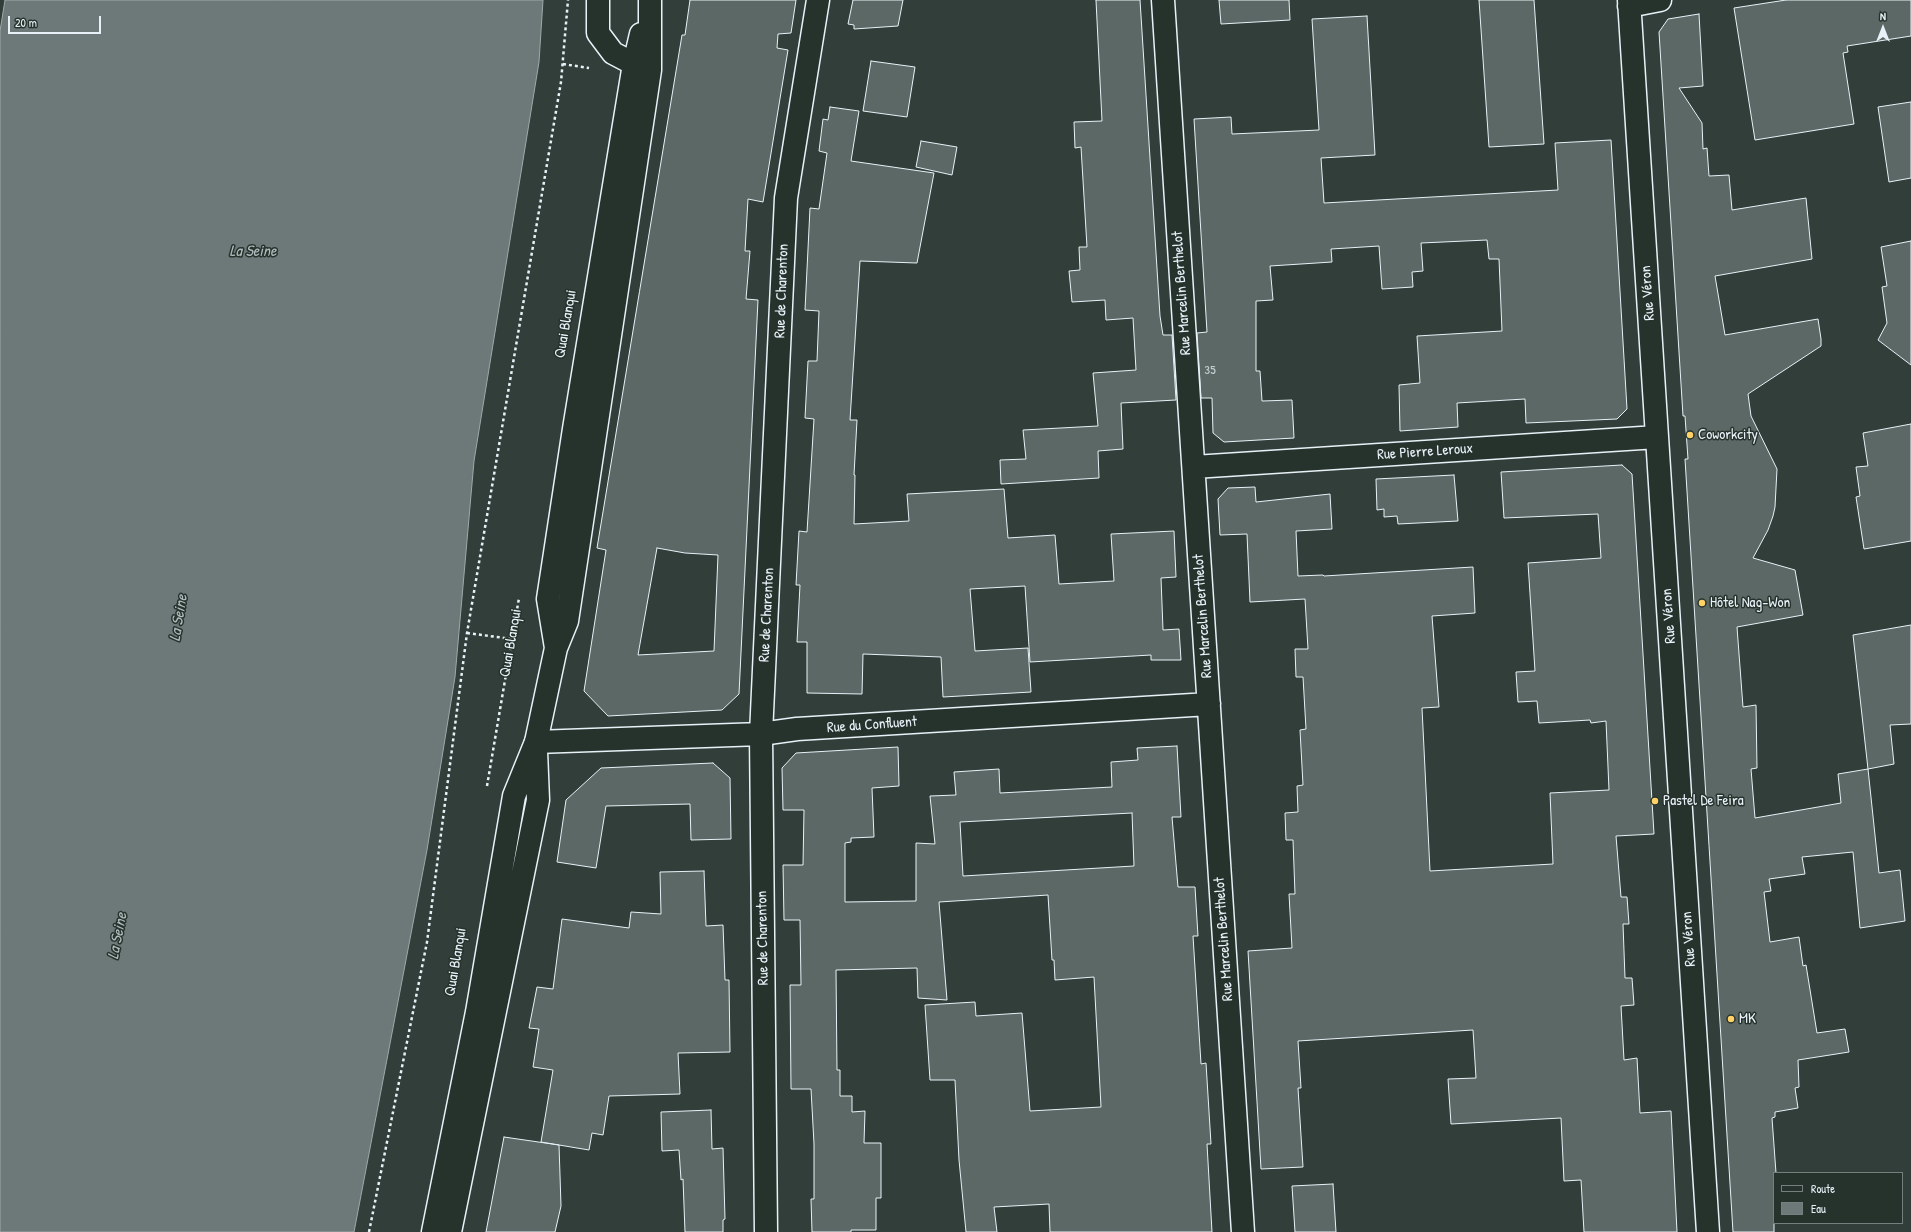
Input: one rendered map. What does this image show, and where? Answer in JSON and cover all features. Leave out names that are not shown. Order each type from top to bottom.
[{"type":"street","points":[[598,0],[598,33],[611,63],[634,64]]},
{"type":"street","name":"Quai Blanqui","points":[[556,648],[548,599],[574,429],[634,64],[650,0]]},
{"type":"street","name":"Quai Blanqui","points":[[433,1232],[477,1012],[514,796],[536,742],[556,648],[567,621],[650,70],[650,0]]},
{"type":"street","name":"Rue de Charenton","points":[[766,1232],[761,734],[786,198],[818,0]]},
{"type":"street","name":"Rue Marcelin Berthelot","points":[[1163,0],[1243,1232]]},
{"type":"street","points":[[1629,3],[1660,0]]},
{"type":"street","name":"Rue Véron","points":[[1629,3],[1708,1232]]},
{"type":"street","name":"Rue Pierre Leroux","points":[[1194,467],[1657,437]]},
{"type":"street","name":"Rue du Confluent","points":[[536,742],[761,734],[797,729],[1209,704]]},
{"type":"street","name":"Quai Blanqui","points":[[450,1232],[538,800],[536,742]]},
{"type":"path","points":[[369,1232],[427,942],[467,633],[560,90],[568,0]]},
{"type":"path","points":[[563,64],[611,63]]},
{"type":"path","name":"Quai Blanqui","points":[[486,791],[520,592]]},
{"type":"path","points":[[467,633],[512,639]]},
{"type":"water","name":"La Seine","points":[[5,0],[543,0],[539,62],[474,461],[455,677],[427,850],[354,1232],[0,1232],[0,31]]},
{"type":"building","points":[[690,0],[796,0],[791,33],[778,34],[777,48],[788,50],[763,202],[748,199],[745,251],[750,251],[746,299],[758,300],[739,694],[722,710],[608,716],[584,691],[606,550],[597,548],[682,35],[685,35]],"holes":[[[657,548],[685,553],[718,555],[714,651],[638,655]]]},
{"type":"building","points":[[853,0],[903,0],[898,26],[854,29],[854,25],[848,24]]},
{"type":"building","points":[[1096,0],[1140,0],[1160,316],[1163,335],[1172,335],[1176,400],[1121,403],[1123,449],[1098,451],[1099,478],[1001,484],[1000,460],[1026,459],[1023,430],[1098,426],[1093,373],[1136,370],[1133,318],[1106,320],[1105,300],[1072,302],[1069,271],[1080,270],[1079,247],[1087,247],[1081,147],[1075,148],[1074,122],[1102,121]]},
{"type":"building","points":[[1219,0],[1289,0],[1290,20],[1221,24]]},
{"type":"building","points":[[1479,0],[1534,0],[1544,144],[1489,147]]},
{"type":"building","points":[[1786,0],[1911,0],[1911,36],[1847,46],[1848,52],[1843,53],[1854,124],[1755,140],[1734,8]]},
{"type":"building","points":[[1699,14],[1703,86],[1679,88],[1702,123],[1703,149],[1707,148],[1709,176],[1729,175],[1732,210],[1806,198],[1812,259],[1715,276],[1725,335],[1818,319],[1821,339],[1821,346],[1748,394],[1751,416],[1777,469],[1775,507],[1773,516],[1768,530],[1753,558],[1795,570],[1803,615],[1737,627],[1743,707],[1756,705],[1757,768],[1751,769],[1755,818],[1841,803],[1838,774],[1868,769],[1879,873],[1900,870],[1905,921],[1860,928],[1853,852],[1802,857],[1805,874],[1769,879],[1771,891],[1764,892],[1770,942],[1799,937],[1803,966],[1806,965],[1817,1033],[1845,1029],[1849,1052],[1798,1060],[1799,1087],[1795,1088],[1798,1108],[1775,1112],[1775,1117],[1772,1118],[1776,1172],[1773,1172],[1774,1232],[1733,1232],[1685,459],[1688,459],[1685,416],[1683,416],[1659,32],[1668,19]]},
{"type":"building","points":[[1367,16],[1375,155],[1321,158],[1324,203],[1558,190],[1555,143],[1611,140],[1627,409],[1617,419],[1526,423],[1525,399],[1457,403],[1458,427],[1400,431],[1399,385],[1420,383],[1417,336],[1502,331],[1499,259],[1489,259],[1487,240],[1421,243],[1423,271],[1412,272],[1413,287],[1382,289],[1379,246],[1331,249],[1332,262],[1270,266],[1273,300],[1256,301],[1256,371],[1260,371],[1262,401],[1292,400],[1294,438],[1224,442],[1213,433],[1212,398],[1201,398],[1197,333],[1207,332],[1194,119],[1231,117],[1232,134],[1319,130],[1312,19]]},
{"type":"building","points":[[871,61],[915,67],[907,117],[863,111]]},
{"type":"building","points":[[1911,102],[1911,178],[1889,182],[1878,107]]},
{"type":"building","points":[[830,107],[859,111],[851,161],[934,173],[917,263],[860,261],[850,420],[857,420],[854,475],[854,524],[909,521],[907,494],[1004,489],[1008,538],[1055,535],[1059,584],[1114,581],[1111,534],[1174,531],[1176,577],[1161,578],[1163,630],[1179,629],[1181,660],[1151,660],[1151,655],[1030,662],[1025,586],[970,589],[975,651],[1028,648],[1031,692],[943,697],[941,657],[863,654],[862,694],[807,693],[807,642],[797,642],[800,585],[796,585],[799,531],[807,532],[814,419],[805,418],[808,361],[817,361],[819,311],[805,310],[810,208],[819,209],[827,153],[819,151],[823,119],[828,120]]},
{"type":"building","points":[[921,141],[957,147],[952,175],[916,167]]},
{"type":"building","points":[[1911,241],[1911,365],[1878,340],[1887,323],[1882,287],[1887,286],[1881,247]]},
{"type":"building","points":[[1911,424],[1911,541],[1864,549],[1856,497],[1860,496],[1856,467],[1868,466],[1863,433]]},
{"type":"building","points":[[1622,465],[1632,474],[1654,834],[1616,836],[1621,897],[1627,897],[1629,924],[1623,924],[1625,978],[1632,978],[1634,1005],[1621,1006],[1624,1060],[1637,1058],[1640,1113],[1671,1111],[1677,1232],[1584,1232],[1581,1180],[1564,1181],[1561,1118],[1451,1124],[1448,1079],[1476,1078],[1473,1030],[1298,1041],[1301,1088],[1298,1088],[1303,1167],[1261,1169],[1248,951],[1292,948],[1289,894],[1295,894],[1293,840],[1286,840],[1285,813],[1298,812],[1297,786],[1303,785],[1300,730],[1306,729],[1303,677],[1296,677],[1295,649],[1308,649],[1305,599],[1250,602],[1247,534],[1220,535],[1218,499],[1228,488],[1255,487],[1256,502],[1330,494],[1332,529],[1296,531],[1298,576],[1324,576],[1473,567],[1475,613],[1432,616],[1439,707],[1422,708],[1430,871],[1553,864],[1550,793],[1609,790],[1606,721],[1591,723],[1590,720],[1539,723],[1537,701],[1518,702],[1516,672],[1535,671],[1528,563],[1601,558],[1598,514],[1504,518],[1501,472]]},
{"type":"building","points":[[1454,475],[1458,521],[1398,524],[1397,516],[1384,517],[1384,509],[1377,510],[1376,479]]},
{"type":"building","points":[[1911,625],[1911,724],[1890,725],[1894,764],[1868,769],[1853,635]]},
{"type":"building","points":[[1177,746],[1181,817],[1172,817],[1178,887],[1195,887],[1198,936],[1193,936],[1201,1064],[1206,1063],[1211,1144],[1207,1144],[1212,1232],[1050,1232],[1049,1204],[994,1207],[997,1232],[966,1232],[959,1160],[955,1080],[930,1080],[925,1005],[975,1002],[976,1016],[1022,1013],[1030,1111],[1101,1107],[1094,977],[1055,980],[1054,960],[1052,960],[1048,895],[939,902],[947,1000],[918,998],[917,968],[836,970],[837,1070],[840,1070],[840,1096],[852,1096],[852,1112],[865,1111],[864,1143],[881,1143],[881,1198],[876,1198],[876,1230],[851,1230],[851,1232],[812,1232],[811,1199],[814,1199],[814,1144],[811,1089],[791,1089],[790,985],[801,985],[800,920],[784,920],[783,865],[803,865],[804,810],[783,810],[782,768],[796,753],[898,747],[899,786],[872,788],[874,837],[851,838],[851,842],[845,843],[845,902],[916,901],[916,843],[935,844],[930,796],[956,795],[954,772],[999,769],[1000,793],[1112,787],[1111,762],[1138,760],[1137,748]],"holes":[[[1132,813],[1134,866],[963,876],[960,822]]]},
{"type":"building","points":[[713,763],[730,778],[731,839],[691,840],[690,804],[606,806],[596,868],[557,862],[566,800],[601,768]]},
{"type":"building","points":[[704,871],[706,926],[723,925],[725,980],[729,980],[730,1052],[678,1053],[680,1094],[609,1096],[603,1135],[592,1133],[589,1150],[541,1142],[553,1070],[533,1067],[539,1029],[529,1028],[537,987],[553,989],[562,919],[629,928],[631,912],[661,914],[660,872]]},
{"type":"building","points":[[711,1110],[712,1149],[723,1148],[725,1219],[723,1220],[723,1232],[685,1232],[683,1179],[681,1180],[679,1150],[662,1151],[661,1112]]},
{"type":"building","points":[[504,1137],[559,1145],[561,1206],[555,1232],[486,1232]]},
{"type":"building","points":[[1333,1184],[1336,1232],[1295,1232],[1292,1186]]},
{"type":"place","name":"Coworkcity","points":[[1690,435]]},
{"type":"place","name":"Hôtel Nag-Won","points":[[1702,603]]},
{"type":"place","name":"Pastel De Feira","points":[[1655,801]]},
{"type":"place","name":"MK","points":[[1731,1019]]}]
